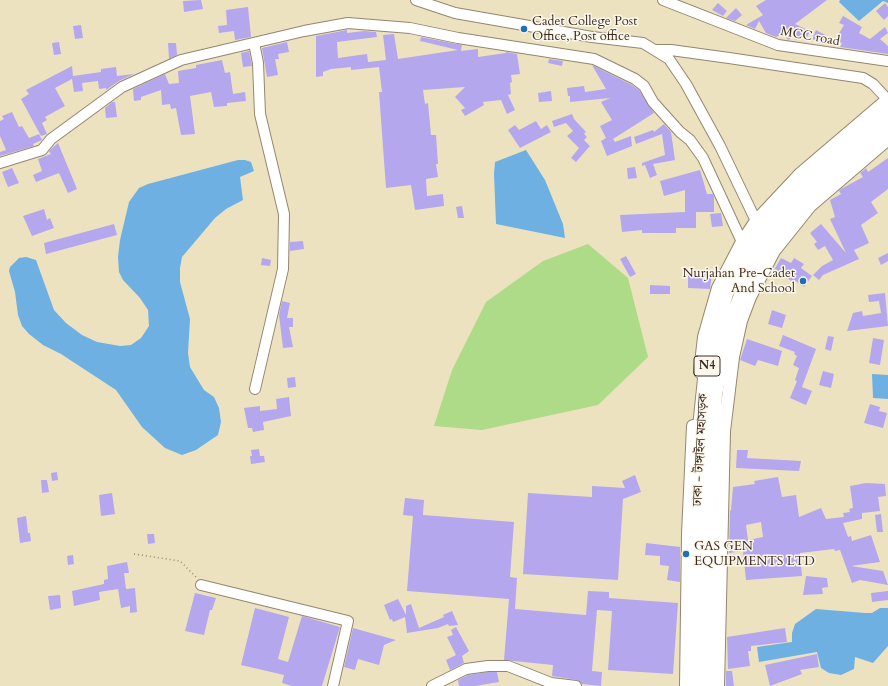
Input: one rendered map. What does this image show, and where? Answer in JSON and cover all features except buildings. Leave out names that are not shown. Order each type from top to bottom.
[{"type":"highway","name":"ঢাকা - টাঙ্গাইল মহাসড়ক","points":[[697,686],[699,437],[705,376],[713,333],[726,294],[736,273],[767,224],[806,182],[888,112]]},
{"type":"highway","name":"ঢাকা - টাঙ্গাইল মহাসড়ক","points":[[709,686],[710,490],[713,429],[715,395],[727,330],[748,278],[758,259],[771,239],[795,208],[830,174],[888,127]]},
{"type":"main road","points":[[686,686],[688,534],[692,443],[704,337],[718,288],[742,242],[756,221],[800,174],[888,100]]},
{"type":"main road","points":[[718,686],[724,431],[733,357],[740,321],[750,297],[774,251],[810,206],[888,139]]},
{"type":"street","points":[[416,0],[455,13],[592,37],[643,43],[669,59],[686,84],[720,146],[756,221]]},
{"type":"street","name":"MCC road","points":[[663,0],[778,45],[888,61]]},
{"type":"street","points":[[0,162],[42,150],[50,140],[122,87],[181,60],[304,31],[348,23],[410,28],[458,38],[594,59],[610,65],[644,86],[653,102],[680,132],[690,140],[703,158],[742,242]]},
{"type":"street","points":[[254,43],[258,63],[260,114],[284,214],[283,269],[255,389]]},
{"type":"street","points":[[654,50],[693,53],[863,78],[873,84],[888,100]]},
{"type":"street","points":[[201,585],[340,618],[349,622],[333,686]]},
{"type":"street","points":[[432,686],[466,669],[488,666],[508,666],[551,683],[576,686]]},
{"type":"path","points":[[134,554],[180,561],[192,572],[201,585]]},
{"type":"green space","points":[[588,244],[628,278],[648,357],[598,405],[482,430],[434,426],[452,370],[486,302],[543,261]]},
{"type":"water","points":[[840,0],[888,0],[888,3],[883,1],[859,21],[839,2]]},
{"type":"water","points":[[526,150],[545,180],[563,224],[565,238],[496,224],[495,162]]},
{"type":"water","points":[[238,160],[251,162],[254,171],[240,177],[243,200],[226,209],[215,218],[182,257],[180,282],[190,319],[188,353],[190,367],[204,390],[214,397],[219,408],[221,422],[218,435],[196,450],[182,455],[165,448],[142,427],[116,390],[61,354],[43,345],[29,334],[22,326],[18,315],[15,292],[9,271],[10,267],[19,258],[26,257],[36,260],[54,310],[66,323],[82,335],[97,342],[120,346],[131,345],[141,338],[149,326],[148,310],[140,298],[123,280],[119,272],[118,257],[120,240],[129,202],[139,188],[148,184]]},
{"type":"water","points":[[872,374],[888,375],[888,399],[873,398]]},
{"type":"water","points":[[880,608],[888,608],[888,646],[873,663],[855,657],[854,669],[841,675],[829,673],[821,668],[817,652],[759,662],[757,647],[792,642],[792,633],[795,624],[816,609],[872,613]]},
{"type":"place","name":"Cadet College Post Office, Post office","points":[[524,29]]},
{"type":"place","name":"Nurjahan Pre-Cadet And School","points":[[803,281]]},
{"type":"place","name":"GAS GEN EQUIPMENTS LTD","points":[[686,554]]}]
